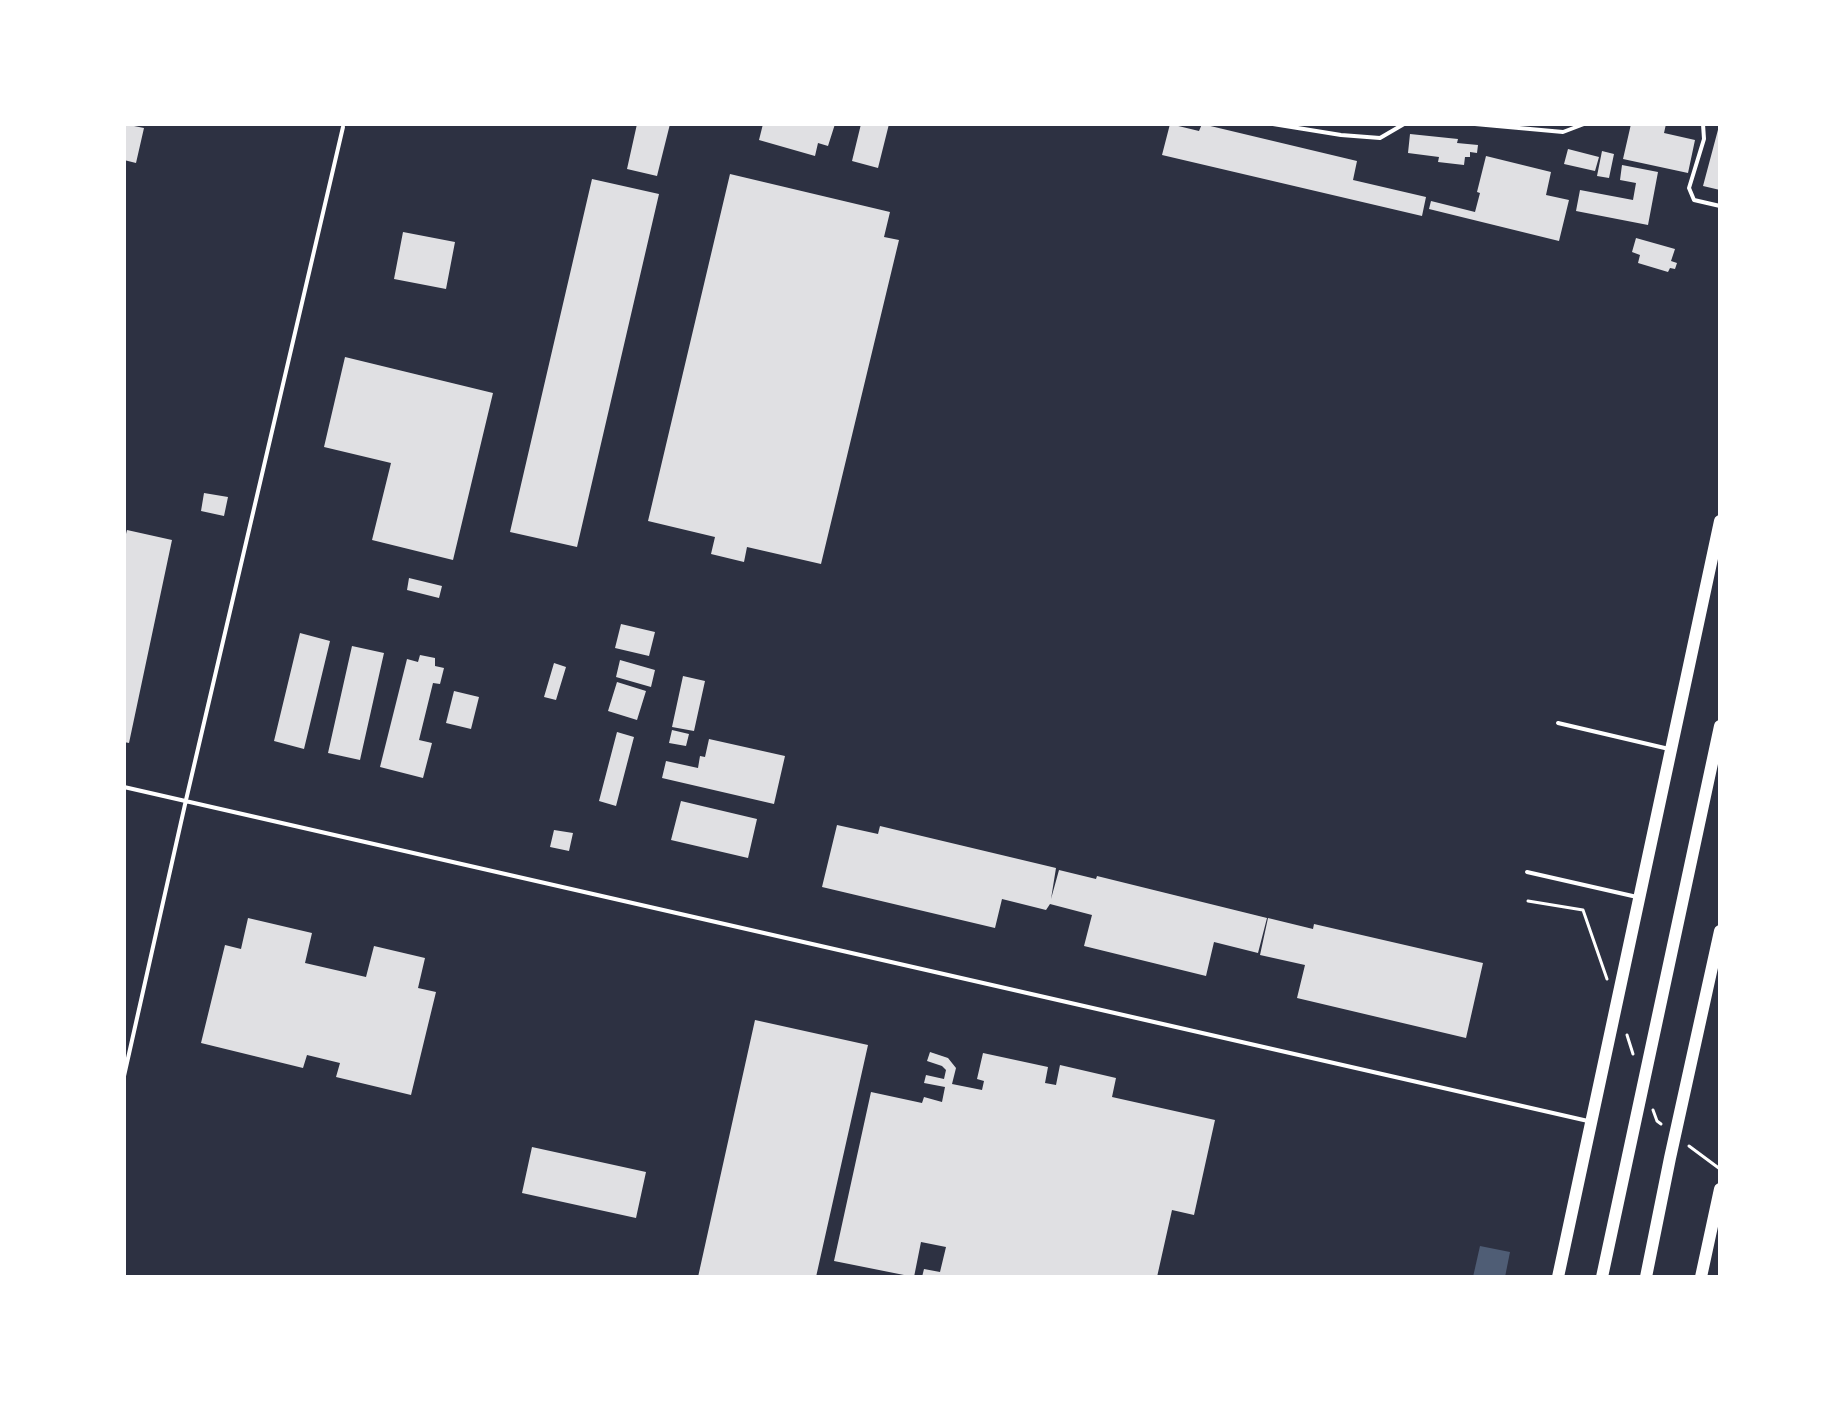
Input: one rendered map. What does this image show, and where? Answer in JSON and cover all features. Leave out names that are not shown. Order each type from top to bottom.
[{"type":"main road","points":[[1558,1277],[1720,521]]},
{"type":"main road","points":[[1602,1277],[1720,726]]},
{"type":"main road","points":[[1646,1277],[1720,931]]},
{"type":"main road","points":[[1701,1277],[1720,1189]]},
{"type":"lane","points":[[1273,124],[1380,138],[1404,124]]},
{"type":"lane","points":[[1475,124],[1563,132],[1584,124]]},
{"type":"lane","points":[[1703,124],[1704,139],[1689,188],[1694,200],[1720,206]]},
{"type":"lane","points":[[124,1076],[343,127]]},
{"type":"lane","points":[[1558,723],[1671,749]]},
{"type":"lane","points":[[124,787],[1592,1122]]},
{"type":"lane","points":[[1527,872],[1639,897]]},
{"type":"water","points":[[1480,1246],[1510,1252],[1505,1277],[1473,1277]]},
{"type":"building","points":[[124,124],[144,128],[136,163],[124,160]]},
{"type":"building","points":[[637,124],[670,124],[657,176],[627,169]]},
{"type":"building","points":[[763,124],[835,124],[828,146],[818,143],[815,156],[759,140]]},
{"type":"building","points":[[861,124],[889,124],[878,168],[852,161]]},
{"type":"building","points":[[1170,124],[1199,131],[1202,124],[1357,161],[1353,180],[1426,197],[1422,216],[1162,155]]},
{"type":"building","points":[[1631,124],[1666,124],[1664,133],[1695,140],[1688,173],[1623,159]]},
{"type":"building","points":[[1720,126],[1720,190],[1703,186]]},
{"type":"building","points":[[1410,134],[1458,139],[1457,143],[1478,145],[1477,153],[1470,152],[1470,157],[1465,157],[1464,165],[1438,162],[1439,157],[1408,153]]},
{"type":"building","points":[[1568,149],[1599,157],[1595,171],[1564,164]]},
{"type":"building","points":[[1602,151],[1614,154],[1609,178],[1597,176]]},
{"type":"building","points":[[1486,156],[1551,172],[1546,195],[1569,200],[1559,241],[1429,209],[1431,201],[1475,212]]},
{"type":"building","points":[[1622,165],[1658,172],[1648,225],[1576,211],[1580,190],[1633,200],[1636,183],[1620,180]]},
{"type":"building","points":[[730,174],[890,212],[884,237],[899,240],[821,564],[747,547],[744,562],[711,554],[715,537],[648,521]]},
{"type":"building","points":[[592,179],[659,194],[577,547],[510,532]]},
{"type":"building","points":[[403,232],[455,242],[446,289],[394,279]]},
{"type":"building","points":[[1636,238],[1675,249],[1671,261],[1677,263],[1675,269],[1670,268],[1668,272],[1638,263],[1640,255],[1632,252]]},
{"type":"building","points":[[345,357],[493,393],[453,560],[372,540],[391,463],[324,447]]},
{"type":"building","points":[[204,493],[228,497],[224,516],[201,511]]},
{"type":"building","points":[[127,530],[172,540],[129,743],[124,742],[124,542]]},
{"type":"building","points":[[409,578],[442,586],[439,598],[407,590]]},
{"type":"building","points":[[621,624],[655,632],[649,656],[615,648]]},
{"type":"building","points":[[300,633],[330,641],[304,749],[274,741]]},
{"type":"building","points":[[352,646],[384,653],[360,760],[328,753]]},
{"type":"building","points":[[420,655],[435,658],[435,666],[444,668],[440,684],[433,683],[419,740],[432,743],[423,778],[380,767],[407,659],[418,662]]},
{"type":"building","points":[[620,660],[655,670],[651,687],[616,677]]},
{"type":"building","points":[[554,663],[566,667],[556,700],[544,697]]},
{"type":"building","points":[[683,676],[705,681],[694,731],[672,727]]},
{"type":"building","points":[[617,682],[646,691],[637,720],[608,711]]},
{"type":"building","points":[[454,691],[479,697],[471,729],[446,723]]},
{"type":"building","points":[[672,730],[689,734],[686,746],[669,743]]},
{"type":"building","points":[[617,732],[634,737],[616,806],[599,801]]},
{"type":"building","points":[[709,739],[785,756],[774,804],[662,778],[666,761],[698,768],[700,756],[705,757]]},
{"type":"building","points":[[681,801],[757,819],[748,858],[671,840]]},
{"type":"building","points":[[837,825],[878,834],[880,826],[1056,868],[1051,899],[1059,870],[1096,879],[1097,876],[1267,918],[1258,953],[1214,942],[1206,976],[1084,946],[1092,915],[1050,904],[1046,910],[1002,899],[995,928],[822,887]]},
{"type":"building","points":[[554,830],[573,833],[569,851],[550,847]]},
{"type":"building","points":[[248,918],[312,933],[305,963],[366,977],[374,946],[425,958],[418,988],[436,992],[411,1095],[336,1077],[340,1063],[307,1055],[303,1068],[201,1043],[225,945],[241,949]]},
{"type":"building","points":[[1268,918],[1313,929],[1314,924],[1483,963],[1466,1038],[1297,998],[1305,965],[1260,955]]},
{"type":"building","points":[[755,1020],[868,1045],[816,1277],[698,1277]]},
{"type":"building","points":[[930,1052],[948,1058],[956,1068],[952,1084],[982,1090],[984,1081],[977,1079],[983,1053],[1048,1067],[1045,1083],[1056,1085],[1060,1065],[1116,1078],[1112,1097],[1215,1120],[1194,1215],[1172,1210],[1157,1277],[922,1277],[924,1269],[940,1272],[946,1247],[921,1242],[914,1277],[834,1261],[871,1092],[922,1103],[924,1097],[942,1102],[945,1087],[924,1083],[926,1075],[944,1079],[946,1070],[927,1061]]},
{"type":"building","points":[[532,1147],[646,1172],[636,1218],[522,1193]]}]
